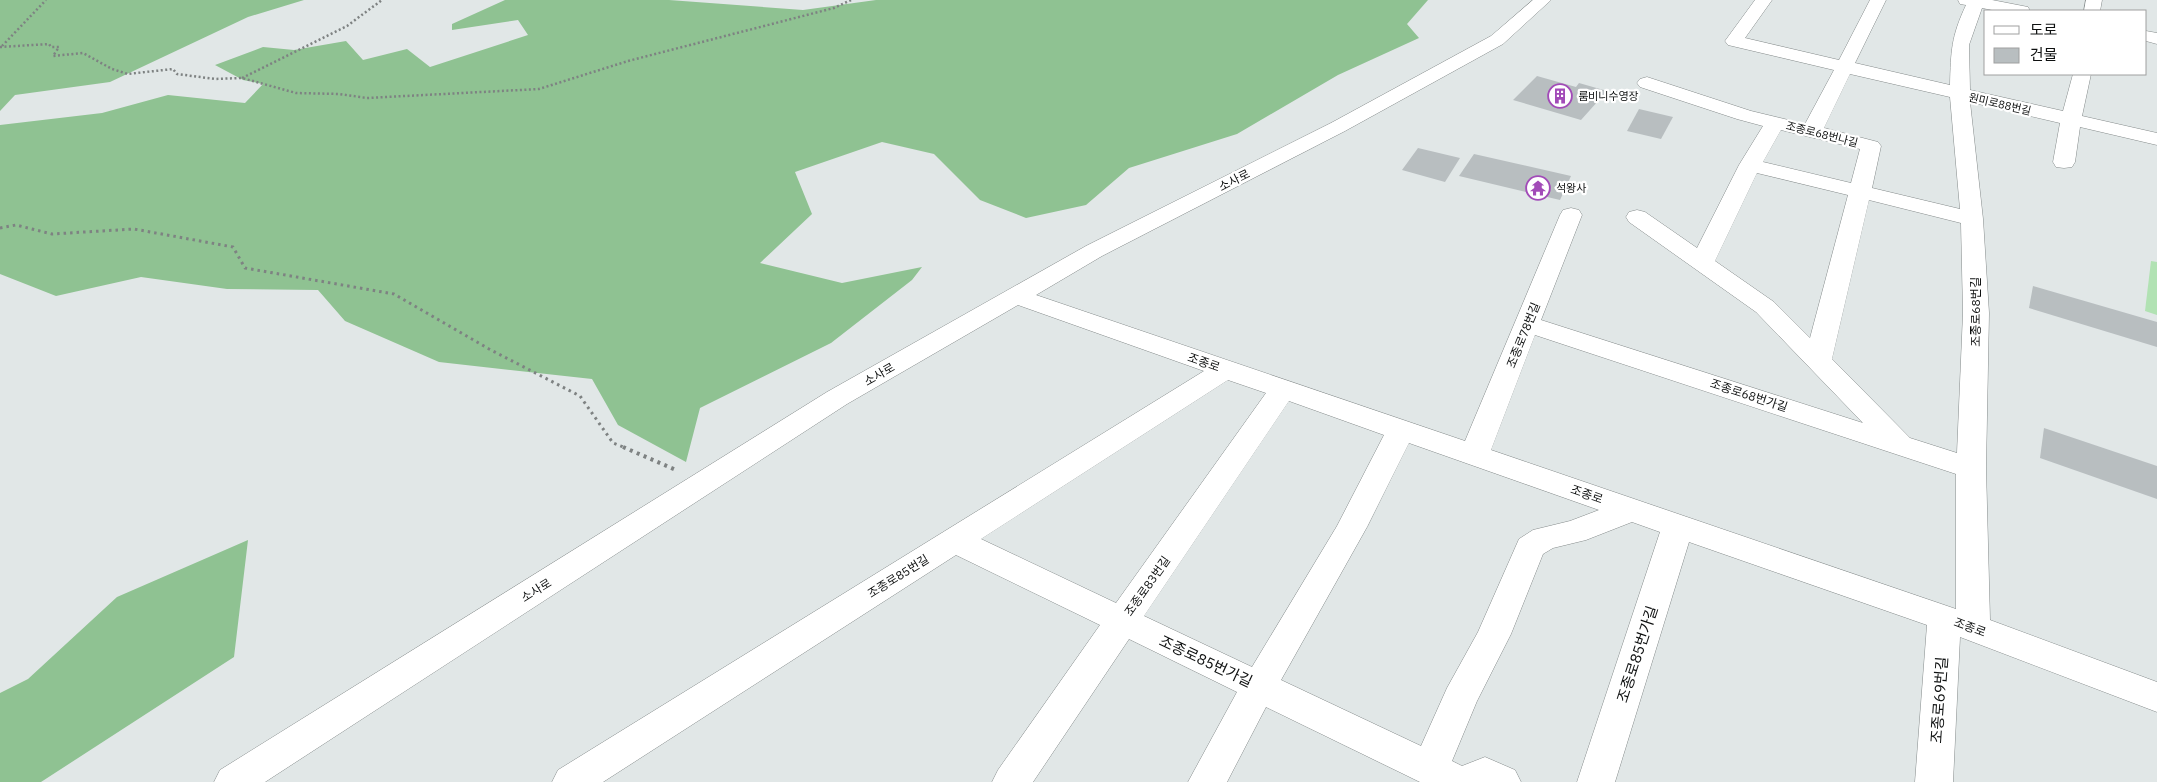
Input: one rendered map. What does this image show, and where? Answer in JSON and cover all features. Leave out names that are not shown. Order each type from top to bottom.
[{"type":"street","name":"소사로","points":[[233,782],[837,398],[1094,251],[1338,127],[1497,40],[1543,0]]},
{"type":"street","name":"원미로88번길","points":[[1764,0],[1734,41],[1960,95],[2157,139]]},
{"type":"street","points":[[1812,131],[1878,0]]},
{"type":"street","points":[[1978,0],[2018,10]]},
{"type":"street","name":"조종로68번길","points":[[1958,623],[1971,468],[1976,314],[1972,219],[1960,95],[1960,45],[1966,21],[1978,0]]},
{"type":"street","points":[[2064,162],[2071,120],[2082,75]]},
{"type":"street","points":[[1647,83],[1712,106],[1775,122]]},
{"type":"street","name":"조종로68번나길","points":[[1702,263],[1750,165],[1775,122],[1871,146],[1818,360]]},
{"type":"street","points":[[1750,165],[1972,219]]},
{"type":"street","name":"조종로78번길","points":[[1474,455],[1571,215]]},
{"type":"street","points":[[1637,217],[1766,307],[1899,443]]},
{"type":"street","name":"조종로","points":[[1015,296],[1958,623],[2157,697]]},
{"type":"street","name":"조종로68번가길","points":[[1527,324],[1899,443],[1971,468]]},
{"type":"street","name":"조종로85번길","points":[[570,782],[1226,369]]},
{"type":"street","name":"조종로83번길","points":[[1011,782],[1283,389]]},
{"type":"street","points":[[1207,782],[1259,686],[1324,579],[1378,479],[1401,430]]},
{"type":"street","points":[[1444,775],[1460,700],[1494,634],[1530,547],[1544,538],[1575,532],[1631,510]]},
{"type":"street","name":"조종로85번가길","points":[[1596,782],[1678,526]]},
{"type":"street","name":"조종로85번가길","points":[[954,540],[1444,775]]},
{"type":"street","name":"조종로69번길","points":[[1934,782],[1958,623]]},
{"type":"street","points":[[1465,782],[1485,774],[1502,782]]},
{"type":"path","points":[[1,47],[46,0]]},
{"type":"path","points":[[242,78],[347,26],[382,0]]},
{"type":"path","points":[[1,47],[49,44],[51,47],[59,47],[53,56],[84,53],[112,69],[128,74],[173,69],[177,74],[215,79],[242,78],[296,93],[339,94],[367,98],[539,89],[628,62],[827,10],[851,0]]},
{"type":"path","points":[[0,228],[16,225],[52,234],[134,229],[233,248],[245,268],[394,294],[489,350],[580,396],[613,443],[704,483]]},
{"type":"green space","points":[[0,0],[304,0],[248,17],[110,82],[15,95],[0,111]]},
{"type":"green space","points":[[505,0],[669,0],[803,10],[876,0],[1428,0],[1407,24],[1419,38],[1338,75],[1237,134],[1129,168],[1086,205],[1026,218],[980,200],[934,154],[882,142],[795,172],[812,214],[760,263],[842,283],[922,267],[912,280],[831,343],[700,408],[686,462],[618,425],[592,379],[439,362],[345,321],[318,290],[227,289],[141,277],[56,296],[0,274],[0,125],[102,113],[168,95],[245,103],[263,84],[243,80],[215,65],[263,47],[294,50],[346,41],[363,60],[407,49],[430,67],[528,35],[518,20],[452,30],[452,24]]},
{"type":"green space","points":[[2151,261],[2157,262],[2157,315],[2145,311]]},
{"type":"green space","points":[[248,540],[234,657],[41,782],[0,782],[0,693],[28,679],[117,597]]},
{"type":"building","name":"룸비니수영장","points":[[1537,76],[1576,87],[1579,83],[1607,91],[1581,120],[1513,100]]},
{"type":"building","points":[[1639,109],[1673,117],[1661,139],[1627,131]]},
{"type":"building","points":[[1418,148],[1460,158],[1445,182],[1402,170]]},
{"type":"building","name":"석왕사","points":[[1474,154],[1571,176],[1560,200],[1459,176]]},
{"type":"building","points":[[2033,286],[2157,322],[2157,347],[2029,308]]},
{"type":"building","points":[[2044,428],[2157,466],[2157,499],[2040,458]]},
{"type":"place","name":"룸비니수영장","points":[[1560,96]]},
{"type":"place","name":"석왕사","points":[[1538,188]]}]
